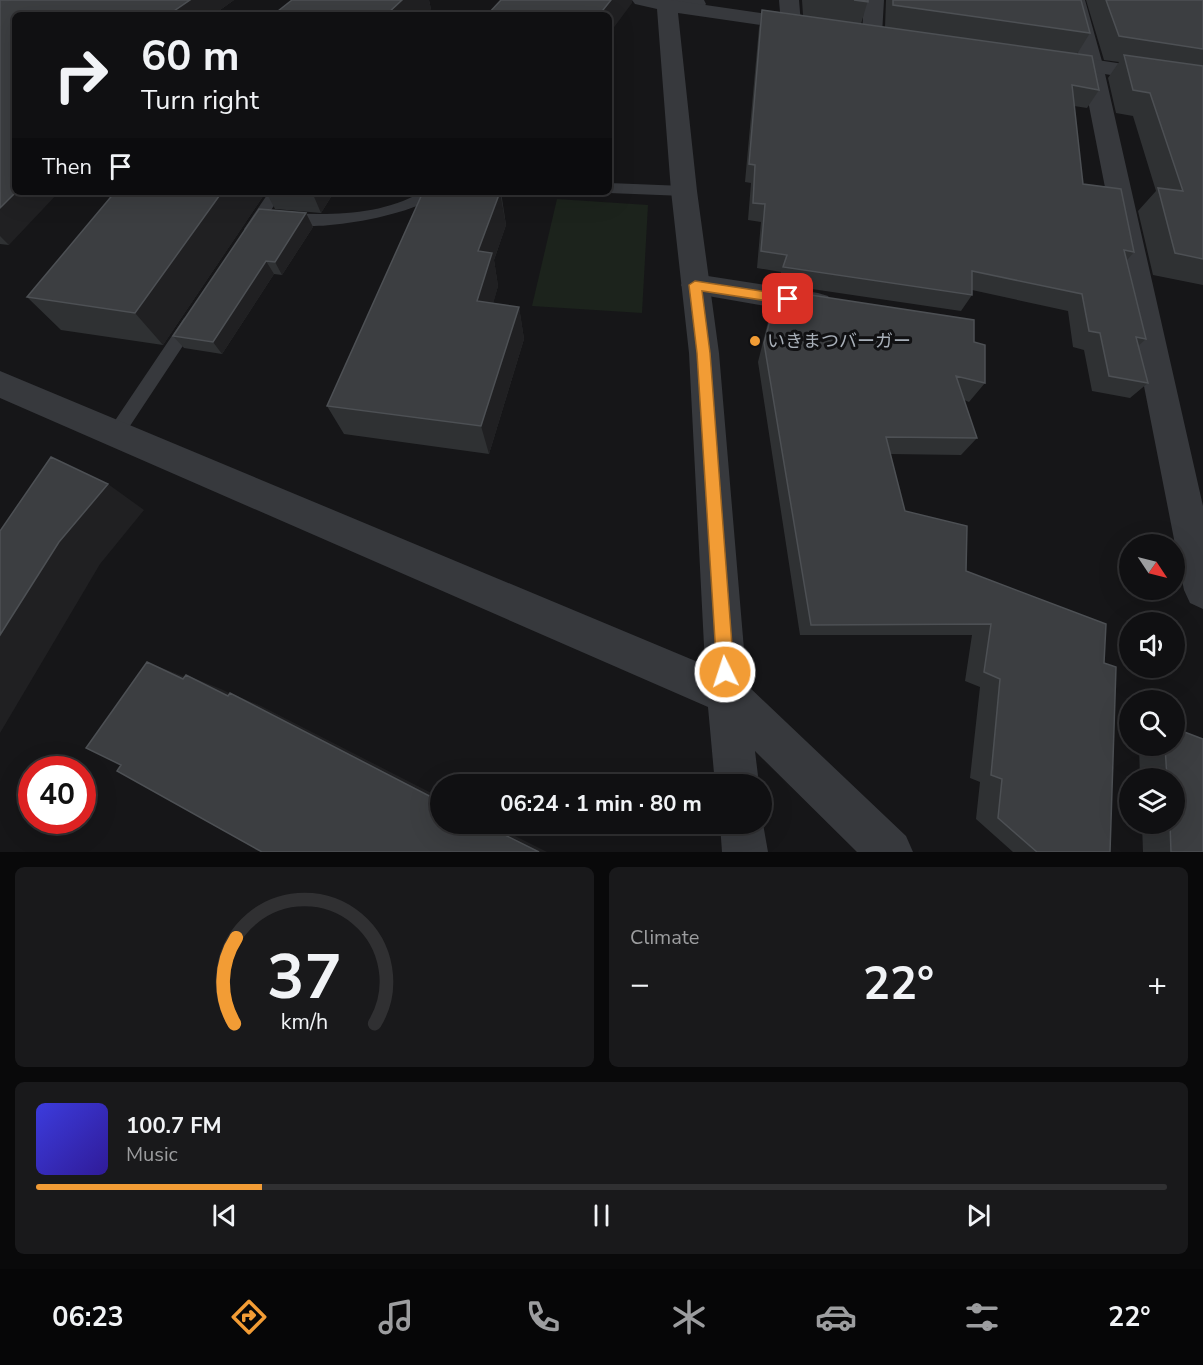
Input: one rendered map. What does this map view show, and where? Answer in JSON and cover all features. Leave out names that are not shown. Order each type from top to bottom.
[{"type":"street","points":[[789,0],[792,24]]},
{"type":"street","points":[[872,34],[874,0]]},
{"type":"street","points":[[1075,0],[1092,65],[1203,590]]},
{"type":"street","points":[[736,774],[727,695],[704,353],[684,191],[668,2],[826,28]]},
{"type":"street","points":[[849,31],[895,38]]},
{"type":"street","points":[[1031,57],[1203,82]]},
{"type":"street","points":[[695,285],[846,308]]},
{"type":"street","points":[[0,384],[727,695],[890,852]]},
{"type":"street","points":[[743,834],[745,852]]},
{"type":"lane","points":[[612,188],[684,191]]},
{"type":"lane","points":[[242,244],[274,195]]},
{"type":"lane","points":[[261,214],[284,218],[345,220],[383,214],[414,204],[428,195]]},
{"type":"lane","points":[[116,433],[202,303]]},
{"type":"shaded area","points":[[557,199],[648,205],[642,313],[532,306]]},
{"type":"building","points":[[0,0],[190,0],[172,12],[12,12],[13,195],[0,208]]},
{"type":"building","points":[[292,0],[402,0],[389,12],[277,12]]},
{"type":"building","points":[[501,0],[611,0],[601,12],[490,12]]},
{"type":"building","points":[[893,0],[1081,0],[1090,33],[893,5]]},
{"type":"building","points":[[1106,0],[1203,0],[1203,49],[1119,36]]},
{"type":"building","points":[[762,10],[1092,56],[1099,90],[1072,85],[1083,184],[1121,189],[1134,252],[1124,250],[1146,339],[1136,337],[1148,383],[1109,376],[1100,333],[1089,331],[1082,294],[972,271],[972,295],[783,267],[787,255],[761,251],[765,204],[753,203],[755,165],[749,164]]},
{"type":"building","points":[[1124,55],[1203,66],[1203,259],[1175,253],[1158,188],[1183,191],[1150,93],[1133,90]]},
{"type":"building","points":[[112,195],[220,195],[135,313],[27,297]]},
{"type":"building","points":[[422,195],[499,195],[478,251],[492,253],[477,301],[519,307],[481,426],[327,406]]},
{"type":"building","points":[[259,209],[306,213],[275,262],[266,261],[213,342],[173,336]]},
{"type":"building","points":[[778,290],[974,320],[974,342],[985,345],[985,383],[956,376],[977,438],[886,437],[905,511],[967,526],[966,571],[1106,624],[1104,663],[1116,667],[1110,852],[1037,852],[998,818],[1002,779],[991,775],[1000,679],[984,672],[991,624],[811,625],[764,343]]},
{"type":"building","points":[[51,457],[108,484],[59,542],[0,635],[0,531]]},
{"type":"building","points":[[147,662],[183,679],[186,675],[228,696],[230,693],[430,796],[430,834],[503,834],[539,852],[262,852],[117,771],[121,765],[86,748]]},
{"type":"building","points":[[1185,732],[1203,739],[1203,852],[1171,852],[1170,834],[1185,834],[1185,768],[1166,768],[1166,756],[1185,756]]},
{"type":"place","name":"いきまつバーガー","points":[[755,341]]},
{"type":"route","points":[[725,672],[704,353],[695,285],[788,299]]}]
